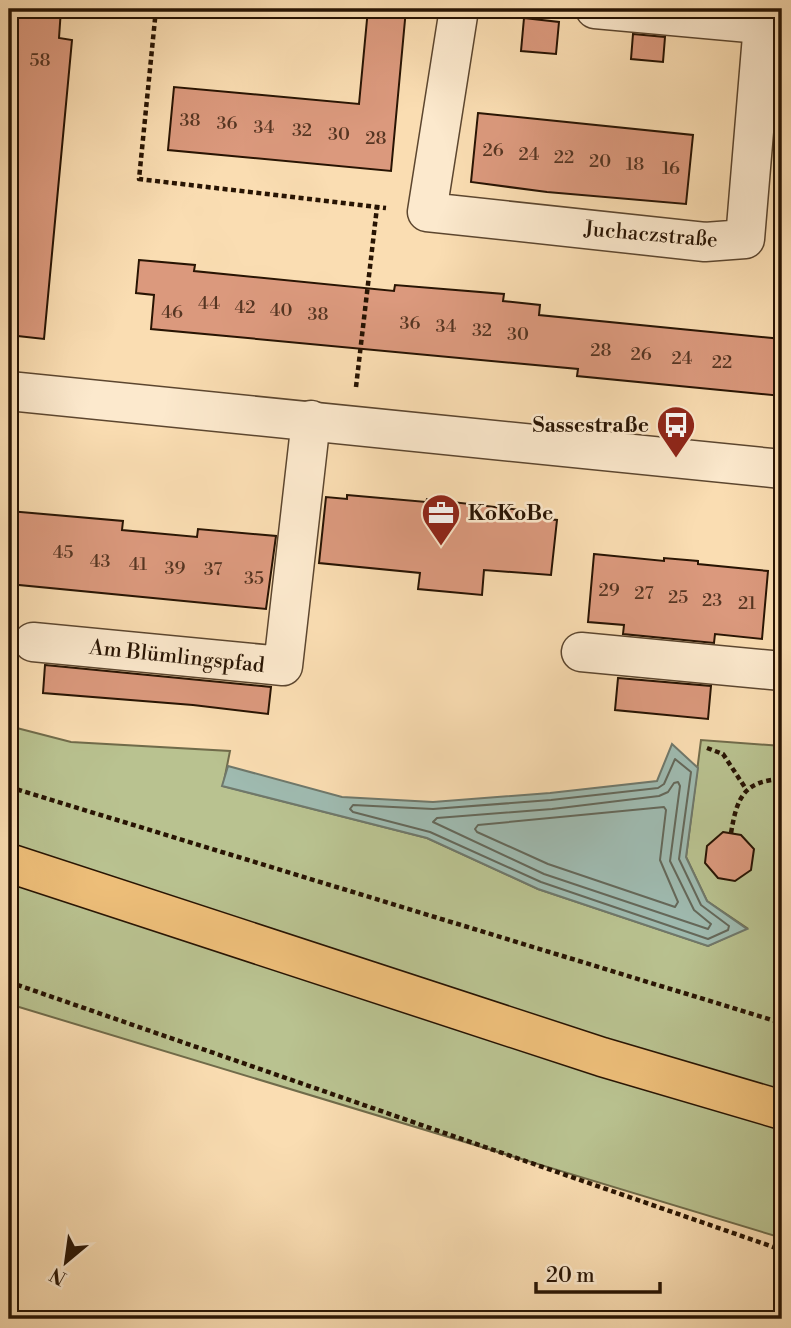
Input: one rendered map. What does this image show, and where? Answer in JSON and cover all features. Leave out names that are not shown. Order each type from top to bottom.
[{"type":"main road","points":[[9,863],[602,1057],[782,1110]]},
{"type":"street","points":[[427,212],[459,9]]},
{"type":"street","points":[[595,9],[773,25]]},
{"type":"street","name":"Juchaczstraße","points":[[427,212],[705,242],[745,239],[773,25]]},
{"type":"street","points":[[9,391],[782,469]]},
{"type":"street","name":"Am Blümlingspfad","points":[[33,642],[283,666],[311,420]]},
{"type":"street","points":[[581,652],[782,671]]},
{"type":"path","points":[[156,9],[139,179],[427,212]]},
{"type":"path","points":[[351,425],[377,207]]},
{"type":"path","points":[[707,748],[723,754],[746,789]]},
{"type":"path","points":[[731,834],[736,807],[746,789],[764,781],[782,779]]},
{"type":"path","points":[[9,787],[782,1023]]},
{"type":"path","points":[[9,982],[782,1250]]},
{"type":"green space","points":[[9,726],[71,742],[230,751],[223,786],[427,838],[538,889],[708,946],[747,928],[707,901],[686,857],[701,740],[782,746],[782,1238],[9,1004]]},
{"type":"water","points":[[672,744],[698,768],[686,857],[707,901],[747,929],[708,946],[538,889],[427,838],[222,786],[228,766],[342,797],[433,802],[550,793],[657,781]]},
{"type":"building","points":[[9,9],[61,9],[59,38],[72,40],[44,339],[9,335]]},
{"type":"building","points":[[368,9],[406,9],[391,171],[168,150],[174,87],[359,104]]},
{"type":"building","points":[[524,18],[559,22],[556,54],[521,51]]},
{"type":"building","points":[[633,34],[665,37],[663,62],[631,59]]},
{"type":"building","points":[[478,113],[693,135],[686,204],[547,192],[471,182]]},
{"type":"building","points":[[139,260],[195,265],[194,271],[394,291],[395,285],[504,294],[503,301],[540,305],[539,315],[782,339],[782,396],[577,376],[578,369],[151,329],[154,295],[136,293]]},
{"type":"building","points":[[347,495],[426,502],[427,499],[538,512],[538,518],[557,520],[551,575],[484,570],[482,595],[418,589],[420,573],[319,563],[326,497],[347,499]]},
{"type":"building","points":[[9,511],[123,521],[122,530],[197,537],[198,529],[276,536],[266,609],[9,584]]},
{"type":"building","points":[[594,554],[664,561],[664,558],[698,561],[698,564],[768,571],[762,639],[715,634],[714,643],[623,634],[624,625],[588,622]]},
{"type":"building","points":[[45,665],[271,687],[268,714],[43,693]]},
{"type":"building","points":[[618,678],[711,686],[708,719],[615,710]]},
{"type":"building","points":[[723,832],[741,835],[754,849],[751,870],[735,881],[718,878],[705,863],[707,846]]},
{"type":"place","name":"Sassestraße","points":[[676,459]]},
{"type":"place","name":"KoKoBe","points":[[441,547]]}]
